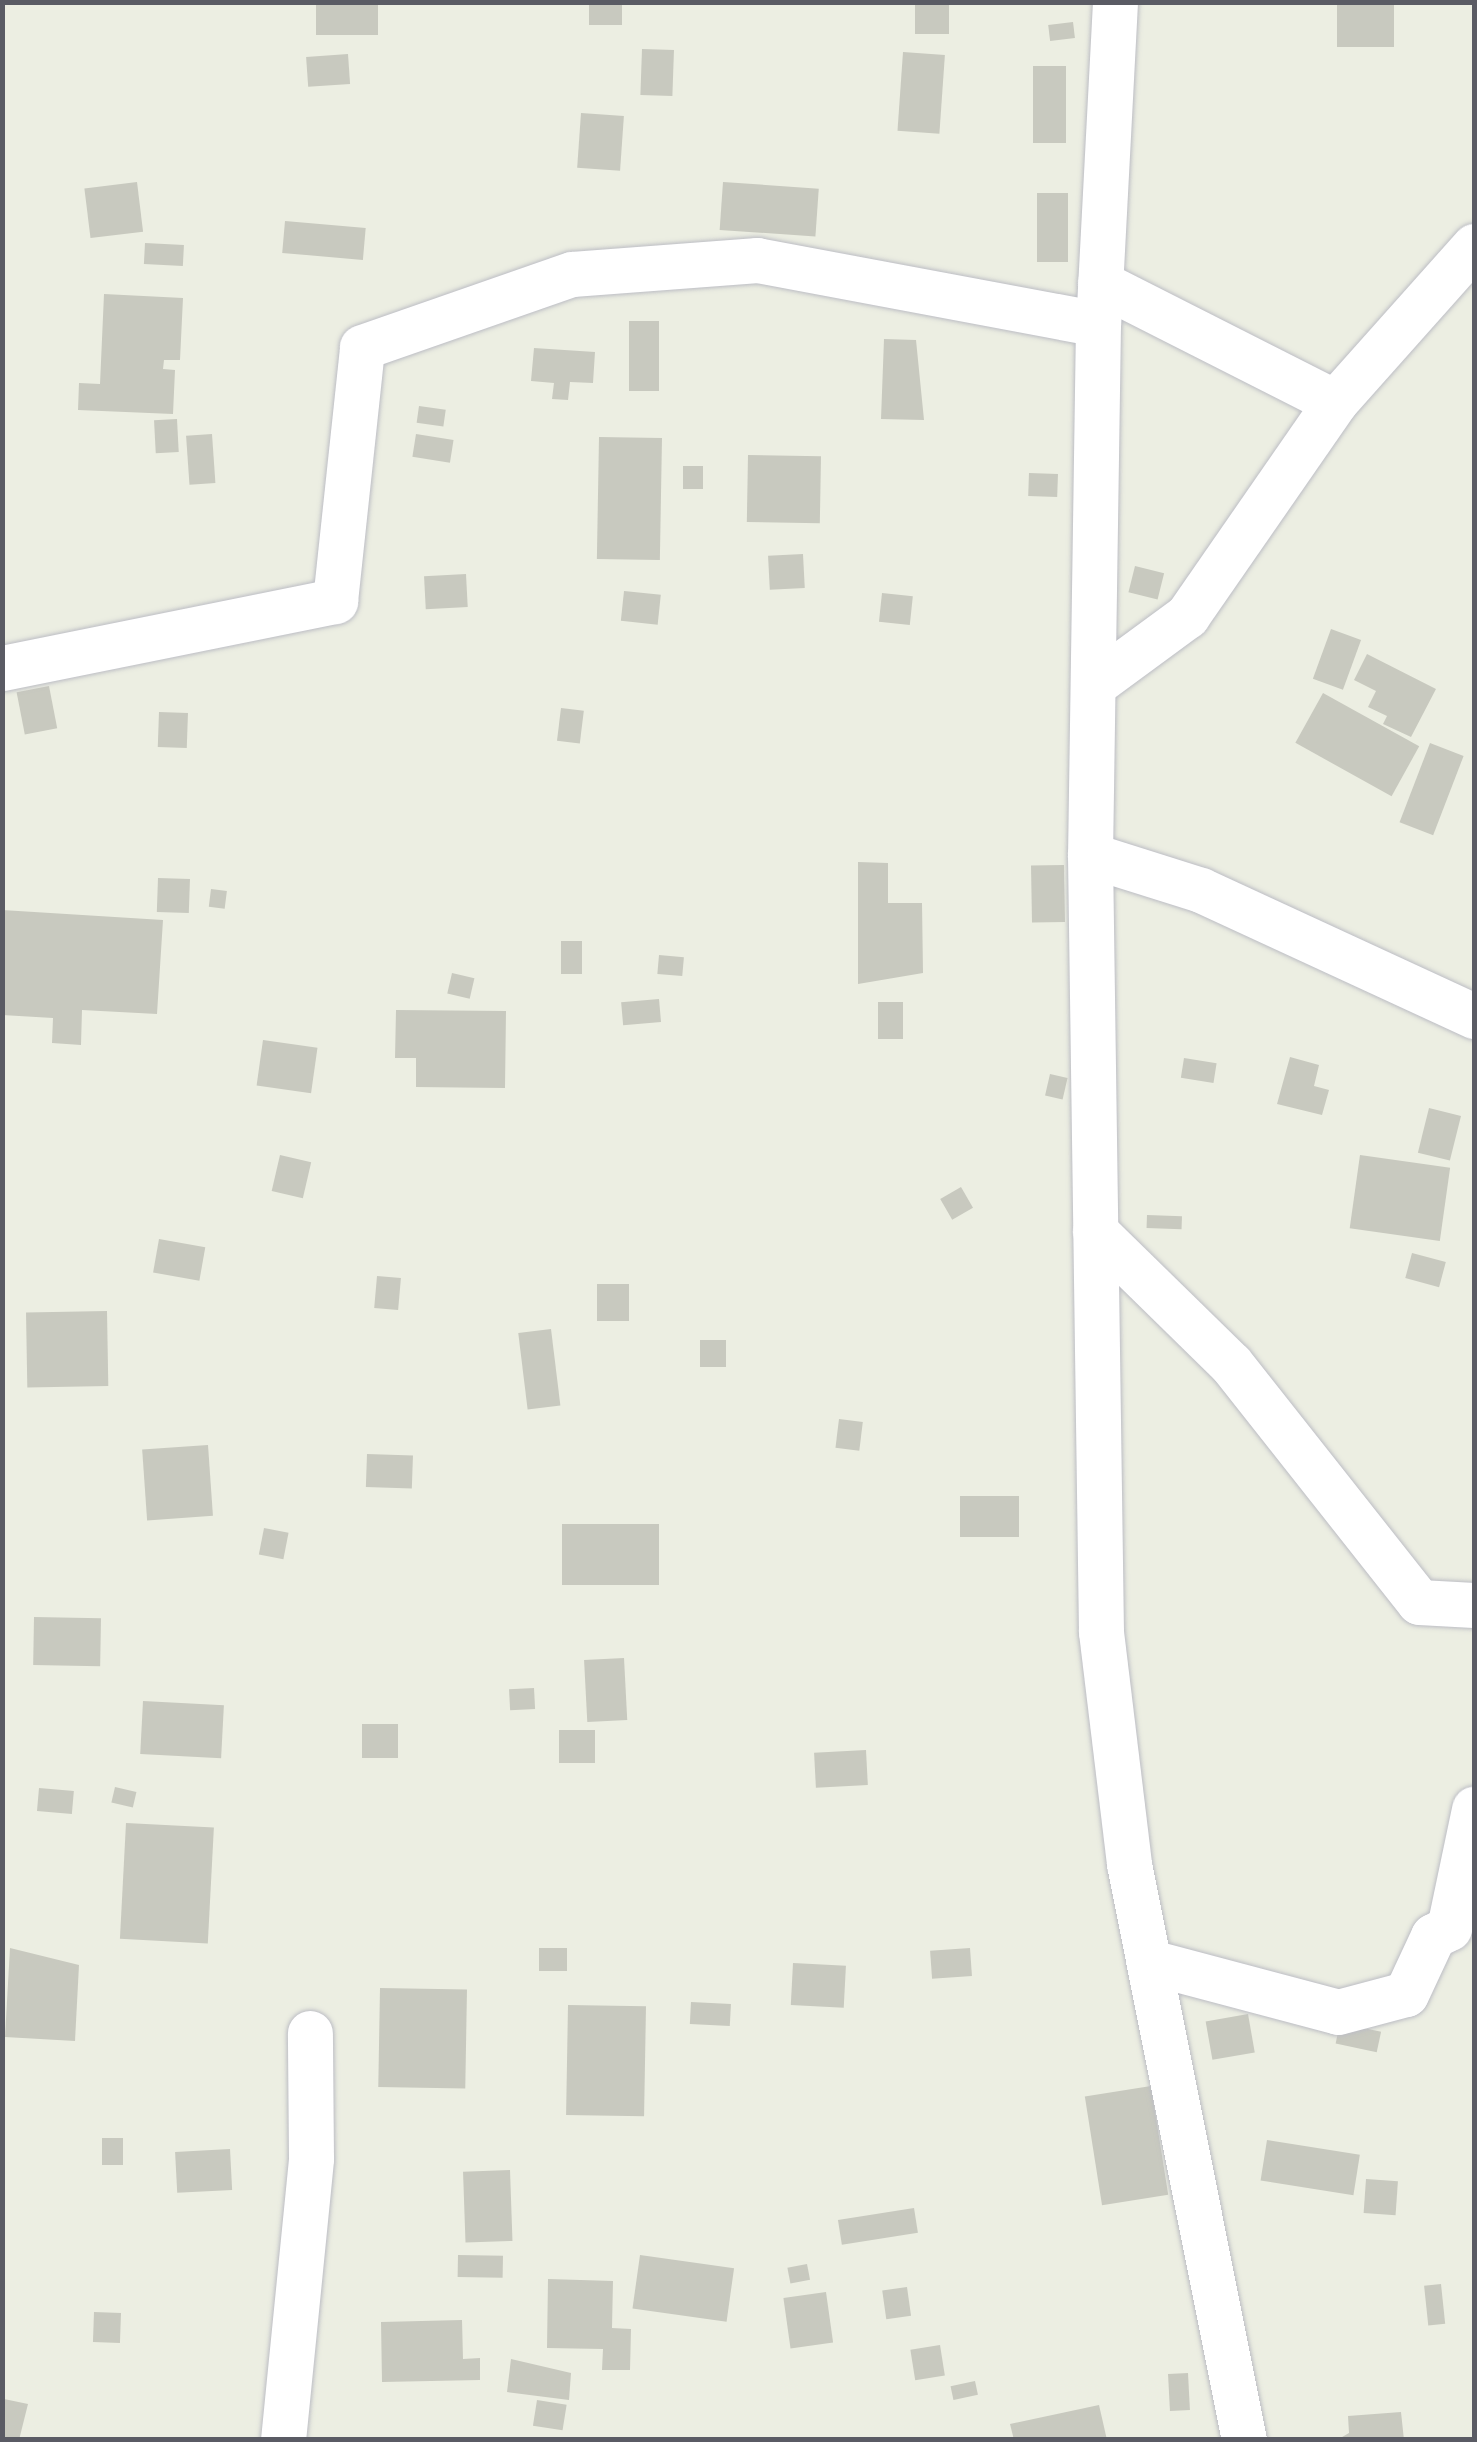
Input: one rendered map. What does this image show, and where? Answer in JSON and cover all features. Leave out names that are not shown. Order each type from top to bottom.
[{"type":"street","points":[[1114,2],[1099,304],[1096,682],[1090,855],[1101,1632],[1129,1864],[1154,1963],[1244,2440]]},
{"type":"street","points":[[1096,682],[1187,616],[1335,402],[1474,246]]},
{"type":"street","points":[[2,668],[335,601],[362,346],[572,274],[757,260],[1099,304],[1335,402]]},
{"type":"street","points":[[1090,855],[1201,890],[1474,1016]]},
{"type":"street","points":[[1094,1231],[1231,1364],[1419,1602],[1474,1606]]},
{"type":"street","points":[[1154,1963],[1338,2012],[1406,1994],[1433,1936],[1450,1928],[1474,1809]]},
{"type":"street","points":[[283,2440],[311,2158],[310,2033]]},
{"type":"building","points":[[316,2],[378,2],[378,35],[316,35]]},
{"type":"building","points":[[589,2],[622,2],[622,25],[589,25]]},
{"type":"building","points":[[915,2],[949,2],[949,34],[915,34]]},
{"type":"building","points":[[1337,2],[1394,2],[1394,47],[1337,47]]},
{"type":"building","points":[[1073,22],[1075,38],[1050,41],[1048,25]]},
{"type":"building","points":[[642,49],[674,50],[672,96],[640,95]]},
{"type":"building","points":[[903,52],[945,55],[939,134],[897,131]]},
{"type":"building","points":[[348,54],[350,84],[308,87],[306,57]]},
{"type":"building","points":[[1033,66],[1066,66],[1066,143],[1033,143]]},
{"type":"building","points":[[581,113],[624,116],[620,171],[577,168]]},
{"type":"building","points":[[137,182],[143,232],[90,238],[84,188]]},
{"type":"building","points":[[723,182],[819,189],[815,237],[720,230]]},
{"type":"building","points":[[1037,193],[1068,193],[1068,262],[1037,262]]},
{"type":"building","points":[[285,221],[366,228],[363,260],[282,253]]},
{"type":"building","points":[[145,243],[184,245],[183,266],[144,264]]},
{"type":"building","points":[[104,294],[183,298],[180,360],[164,360],[163,369],[175,370],[173,414],[78,410],[79,383],[100,384]]},
{"type":"building","points":[[629,321],[659,321],[659,391],[629,391]]},
{"type":"building","points":[[884,339],[916,340],[924,420],[881,419]]},
{"type":"building","points":[[534,348],[595,352],[593,383],[570,382],[568,400],[552,399],[554,383],[531,381]]},
{"type":"building","points":[[419,406],[446,410],[443,427],[417,423]]},
{"type":"building","points":[[177,419],[179,452],[156,453],[154,420]]},
{"type":"building","points":[[212,434],[215,483],[189,485],[186,436]]},
{"type":"building","points":[[416,434],[454,440],[450,463],[412,457]]},
{"type":"building","points":[[599,437],[662,438],[660,560],[597,559]]},
{"type":"building","points":[[748,455],[821,456],[820,523],[747,522]]},
{"type":"building","points":[[683,466],[703,466],[703,489],[683,489]]},
{"type":"building","points":[[1029,473],[1058,474],[1057,497],[1028,496]]},
{"type":"building","points":[[803,554],[805,588],[770,590],[768,556]]},
{"type":"building","points":[[1135,566],[1164,573],[1158,599],[1128,592]]},
{"type":"building","points":[[466,574],[468,607],[426,609],[424,576]]},
{"type":"building","points":[[624,591],[661,595],[658,625],[621,621]]},
{"type":"building","points":[[882,593],[913,596],[910,625],[879,622]]},
{"type":"building","points":[[1331,629],[1361,640],[1343,690],[1313,679]]},
{"type":"building","points":[[1367,654],[1436,689],[1411,737],[1383,724],[1387,716],[1368,707],[1376,691],[1354,680]]},
{"type":"building","points":[[49,686],[57,728],[25,735],[17,692]]},
{"type":"building","points":[[1323,693],[1419,746],[1392,796],[1295,743]]},
{"type":"building","points":[[561,708],[584,711],[580,744],[557,741]]},
{"type":"building","points":[[159,712],[188,713],[187,748],[158,747]]},
{"type":"building","points":[[1430,743],[1464,756],[1433,835],[1400,822]]},
{"type":"building","points":[[858,862],[888,863],[888,903],[922,903],[923,973],[858,984]]},
{"type":"building","points":[[1064,865],[1065,922],[1032,923],[1031,866]]},
{"type":"building","points":[[158,878],[190,879],[189,913],[157,912]]},
{"type":"building","points":[[211,889],[227,891],[225,909],[209,907]]},
{"type":"building","points":[[2,910],[163,920],[157,1014],[82,1010],[81,1045],[52,1043],[53,1018],[2,1015]]},
{"type":"building","points":[[561,941],[582,941],[582,974],[561,974]]},
{"type":"building","points":[[659,955],[684,957],[682,976],[657,974]]},
{"type":"building","points":[[452,973],[474,978],[470,999],[447,993]]},
{"type":"building","points":[[659,999],[661,1022],[623,1025],[621,1002]]},
{"type":"building","points":[[878,1002],[903,1002],[903,1039],[878,1039]]},
{"type":"building","points":[[396,1010],[506,1011],[505,1088],[416,1087],[416,1058],[395,1058]]},
{"type":"building","points":[[263,1040],[317,1048],[311,1093],[257,1086]]},
{"type":"building","points":[[1290,1057],[1319,1065],[1314,1086],[1329,1090],[1322,1115],[1277,1104]]},
{"type":"building","points":[[1184,1058],[1217,1063],[1213,1083],[1181,1078]]},
{"type":"building","points":[[1050,1074],[1068,1078],[1063,1099],[1045,1095]]},
{"type":"building","points":[[1429,1108],[1461,1116],[1450,1161],[1418,1153]]},
{"type":"building","points":[[280,1155],[311,1162],[303,1198],[272,1191]]},
{"type":"building","points":[[1360,1155],[1450,1168],[1440,1241],[1350,1228]]},
{"type":"building","points":[[961,1187],[973,1208],[952,1220],[940,1199]]},
{"type":"building","points":[[1147,1215],[1182,1216],[1182,1229],[1147,1228]]},
{"type":"building","points":[[159,1239],[205,1247],[199,1281],[153,1272]]},
{"type":"building","points":[[1412,1253],[1446,1262],[1439,1287],[1405,1278]]},
{"type":"building","points":[[377,1276],[401,1278],[398,1310],[374,1308]]},
{"type":"building","points":[[597,1284],[629,1284],[629,1321],[597,1321]]},
{"type":"building","points":[[107,1311],[108,1386],[27,1387],[26,1312]]},
{"type":"building","points":[[551,1329],[560,1405],[528,1409],[518,1333]]},
{"type":"building","points":[[700,1340],[726,1340],[726,1367],[700,1367]]},
{"type":"building","points":[[839,1419],[863,1422],[859,1451],[835,1448]]},
{"type":"building","points":[[208,1445],[213,1516],[147,1520],[142,1450]]},
{"type":"building","points":[[367,1454],[413,1456],[412,1489],[366,1487]]},
{"type":"building","points":[[960,1496],[1019,1496],[1019,1537],[960,1537]]},
{"type":"building","points":[[562,1524],[659,1524],[659,1585],[562,1585]]},
{"type":"building","points":[[264,1528],[289,1533],[283,1559],[259,1555]]},
{"type":"building","points":[[34,1617],[101,1618],[100,1666],[33,1665]]},
{"type":"building","points":[[624,1658],[627,1720],[587,1722],[584,1660]]},
{"type":"building","points":[[534,1688],[535,1709],[510,1710],[509,1689]]},
{"type":"building","points":[[143,1701],[224,1705],[221,1758],[140,1754]]},
{"type":"building","points":[[362,1724],[398,1724],[398,1758],[362,1758]]},
{"type":"building","points":[[559,1730],[595,1730],[595,1763],[559,1763]]},
{"type":"building","points":[[866,1750],[868,1785],[816,1788],[814,1753]]},
{"type":"building","points":[[115,1787],[136,1792],[133,1808],[111,1803]]},
{"type":"building","points":[[39,1788],[74,1791],[72,1814],[37,1811]]},
{"type":"building","points":[[126,1823],[214,1828],[208,1943],[120,1939]]},
{"type":"building","points":[[10,1948],[79,1965],[75,2041],[5,2037]]},
{"type":"building","points":[[539,1948],[567,1948],[567,1971],[539,1971]]},
{"type":"building","points":[[970,1948],[972,1976],[932,1979],[930,1951]]},
{"type":"building","points":[[793,1963],[846,1966],[844,2008],[791,2005]]},
{"type":"building","points":[[380,1988],[467,1990],[465,2089],[378,2087]]},
{"type":"building","points":[[691,2002],[731,2004],[730,2026],[690,2024]]},
{"type":"building","points":[[568,2005],[646,2006],[644,2116],[566,2115]]},
{"type":"building","points":[[1248,2014],[1255,2052],[1212,2060],[1206,2021]]},
{"type":"building","points":[[1340,2023],[1381,2032],[1377,2052],[1336,2044]]},
{"type":"building","points":[[1151,2086],[1168,2195],[1102,2205],[1085,2096]]},
{"type":"building","points":[[102,2138],[123,2138],[123,2165],[102,2165]]},
{"type":"building","points":[[1267,2140],[1360,2155],[1353,2195],[1261,2180]]},
{"type":"building","points":[[230,2149],[232,2190],[177,2193],[175,2152]]},
{"type":"building","points":[[510,2170],[512,2241],[466,2243],[463,2172]]},
{"type":"building","points":[[1366,2179],[1398,2181],[1396,2215],[1364,2213]]},
{"type":"building","points":[[914,2208],[918,2233],[842,2245],[838,2220]]},
{"type":"building","points":[[458,2255],[503,2256],[503,2278],[458,2277]]},
{"type":"building","points":[[640,2255],[734,2268],[727,2322],[632,2308]]},
{"type":"building","points":[[807,2264],[810,2280],[790,2284],[787,2268]]},
{"type":"building","points":[[548,2279],[613,2281],[612,2328],[631,2329],[630,2370],[602,2370],[603,2349],[547,2348]]},
{"type":"building","points":[[1441,2284],[1445,2324],[1428,2326],[1424,2286]]},
{"type":"building","points":[[907,2287],[911,2316],[886,2319],[882,2290]]},
{"type":"building","points":[[826,2292],[833,2343],[791,2348],[783,2298]]},
{"type":"building","points":[[94,2312],[121,2313],[120,2343],[93,2342]]},
{"type":"building","points":[[462,2320],[463,2359],[480,2358],[480,2380],[382,2382],[381,2322]]},
{"type":"building","points":[[940,2345],[945,2376],[915,2380],[910,2350]]},
{"type":"building","points":[[511,2359],[571,2373],[569,2400],[507,2392]]},
{"type":"building","points":[[1188,2373],[1190,2410],[1170,2411],[1168,2374]]},
{"type":"building","points":[[975,2381],[978,2395],[953,2400],[951,2386]]},
{"type":"building","points":[[4,2399],[28,2404],[19,2440],[2,2440]]},
{"type":"building","points":[[537,2400],[567,2405],[563,2430],[533,2426]]},
{"type":"building","points":[[1099,2405],[1107,2440],[1014,2440],[1010,2424]]},
{"type":"building","points":[[1401,2412],[1404,2440],[1337,2440],[1349,2433],[1348,2416]]}]
